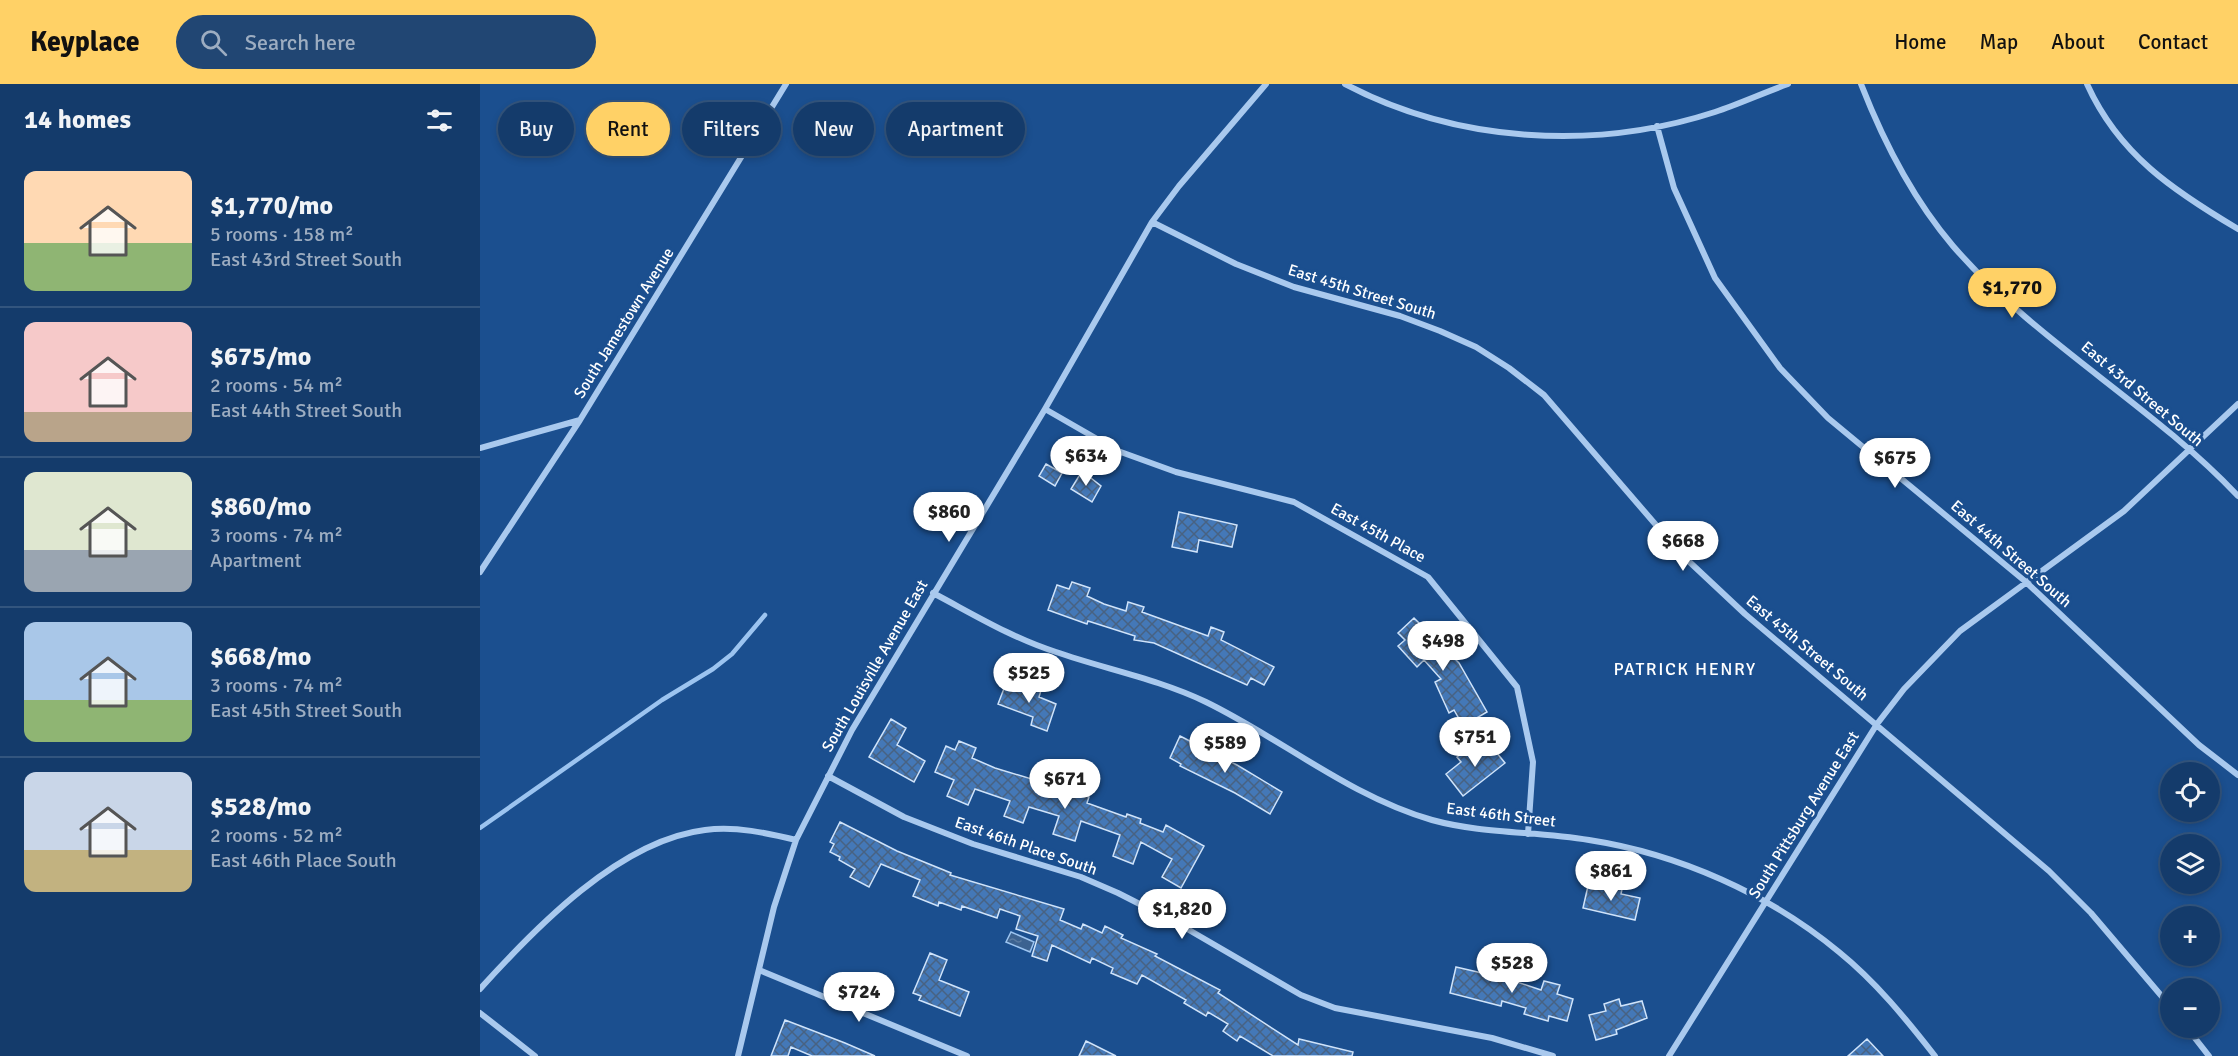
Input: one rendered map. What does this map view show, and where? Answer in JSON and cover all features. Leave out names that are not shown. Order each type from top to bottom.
[{"type":"street","name":"South Jamestown Avenue","points":[[480,572],[580,420],[786,84]]},
{"type":"street","name":"South Louisville Avenue East","points":[[738,1056],[774,907],[796,840],[852,730],[933,592],[1046,409],[1152,222],[1185,178],[1266,84]]},
{"type":"street","points":[[1345,84],[1395,107],[1434,119],[1507,134],[1562,137],[1657,126],[1713,112],[1788,84]]},
{"type":"street","name":"East 43rd Street South","points":[[1861,84],[1877,125],[1904,177],[1953,246],[1987,281],[2040,328],[2188,449],[2238,496]]},
{"type":"street","points":[[2087,84],[2095,101],[2118,135],[2142,163],[2164,183],[2238,229]]},
{"type":"street","name":"East 44th Street South","points":[[1657,126],[1674,188],[1715,278],[1780,368],[1828,418],[2026,582],[2199,745],[2238,775]]},
{"type":"street","name":"East 45th Street South","points":[[1152,222],[1236,264],[1284,283],[1440,331],[1476,347],[1509,368],[1544,395],[1682,554],[1744,614],[2049,871],[2091,914],[2160,994]]},
{"type":"street","name":"South Pittsburg Avenue East","points":[[1670,1056],[1877,724],[1904,689],[1960,631],[2124,511],[2238,404]]},
{"type":"street","name":"East 45th Place","points":[[1046,409],[1118,450],[1176,472],[1294,502],[1428,577],[1517,687],[1533,762],[1528,834]]},
{"type":"street","points":[[480,448],[580,420]]},
{"type":"street","name":"East 46th Street","points":[[933,592],[1020,638],[1204,701],[1261,731],[1362,792],[1431,820],[1467,827],[1626,846],[1717,877],[1764,902],[1840,952],[1873,983],[1935,1056]]},
{"type":"street","name":"East 46th Place South","points":[[828,776],[904,817],[973,844],[1081,877],[1118,893],[1177,923],[1301,995],[1335,1008],[1492,1038],[1553,1056]]},
{"type":"street","points":[[480,989],[555,913],[625,861],[671,837],[706,829],[752,830],[796,840]]},
{"type":"street","points":[[759,970],[967,1056]]},
{"type":"street","points":[[480,1013],[535,1056]]},
{"type":"street","points":[[2195,1038],[2209,1056]]},
{"type":"water","points":[[1011,932],[1034,942],[1030,952],[1006,942]]},
{"type":"building","points":[[1046,464],[1062,473],[1055,486],[1039,476]]},
{"type":"building","points":[[1082,471],[1101,486],[1092,502],[1071,489]]},
{"type":"building","points":[[1179,512],[1237,525],[1232,547],[1199,540],[1197,552],[1172,547]]},
{"type":"building","points":[[1072,582],[1090,588],[1087,596],[1104,604],[1126,611],[1128,602],[1144,607],[1142,612],[1208,636],[1211,627],[1224,632],[1221,640],[1274,667],[1264,685],[1251,678],[1247,685],[1154,643],[1134,640],[1135,636],[1088,621],[1087,624],[1048,610],[1057,585],[1069,589]]},
{"type":"building","points":[[1414,618],[1459,663],[1487,712],[1463,726],[1454,710],[1449,713],[1435,682],[1441,679],[1424,660],[1417,667],[1398,646],[1405,640],[1398,633]]},
{"type":"building","points":[[1028,681],[1042,687],[1039,697],[1056,704],[1047,731],[1031,725],[1033,717],[998,704],[1005,686],[1016,690],[1017,686],[1025,689]]},
{"type":"building","points":[[891,719],[906,728],[897,745],[925,761],[914,782],[869,757]]},
{"type":"building","points":[[1180,736],[1237,765],[1282,792],[1270,814],[1235,793],[1180,766],[1181,764],[1170,758]]},
{"type":"building","points":[[959,741],[976,748],[972,758],[995,768],[1058,787],[1060,779],[1075,783],[1072,791],[1089,797],[1087,803],[1126,817],[1127,814],[1141,819],[1140,823],[1163,832],[1166,825],[1204,846],[1181,888],[1162,877],[1172,859],[1141,842],[1133,864],[1113,856],[1120,835],[1081,821],[1075,841],[1053,834],[1059,816],[1029,807],[1023,823],[1004,816],[1010,801],[975,789],[968,805],[947,796],[954,780],[935,772],[946,746],[955,750]]},
{"type":"building","points":[[1488,742],[1505,763],[1463,796],[1446,774],[1461,762],[1457,757],[1472,745],[1477,751]]},
{"type":"building","points":[[840,822],[897,851],[951,873],[950,875],[1064,909],[1060,920],[1081,929],[1083,924],[1102,933],[1105,926],[1123,935],[1121,938],[1157,954],[1155,956],[1220,990],[1218,993],[1298,1045],[1299,1039],[1353,1052],[1352,1056],[1273,1056],[1240,1036],[1237,1041],[1223,1031],[1228,1024],[1208,1012],[1206,1016],[1184,1003],[1186,1000],[1142,975],[1137,984],[1111,973],[1113,968],[1092,958],[1090,963],[1052,945],[1047,961],[1032,956],[1038,936],[1016,929],[1020,916],[1000,909],[997,918],[962,906],[961,910],[939,902],[938,906],[913,896],[920,880],[881,864],[869,887],[850,877],[855,869],[830,852],[834,844],[830,842]]},
{"type":"building","points":[[1602,884],[1622,889],[1621,894],[1640,898],[1635,920],[1583,908],[1588,886],[1601,889]]},
{"type":"building","points":[[930,953],[947,960],[939,980],[969,992],[960,1016],[919,1000],[921,996],[913,993]]},
{"type":"building","points":[[1456,967],[1508,979],[1541,990],[1544,981],[1560,985],[1557,994],[1573,999],[1567,1021],[1549,1016],[1548,1021],[1524,1014],[1526,1008],[1502,1001],[1501,1006],[1450,993]]},
{"type":"building","points":[[1619,999],[1621,1006],[1642,1001],[1647,1018],[1616,1030],[1617,1034],[1596,1040],[1589,1015],[1606,1011],[1604,1004]]},
{"type":"building","points":[[785,1020],[875,1056],[812,1056],[791,1047],[788,1056],[771,1056]]},
{"type":"building","points":[[1867,1039],[1883,1056],[1848,1056]]},
{"type":"building","points":[[1086,1041],[1116,1056],[1079,1056]]},
{"type":"waterway","points":[[480,828],[662,700],[713,669],[732,654],[765,615]]},
{"type":"district","name":"PATRICK HENRY","points":[[1685,669]]}]
